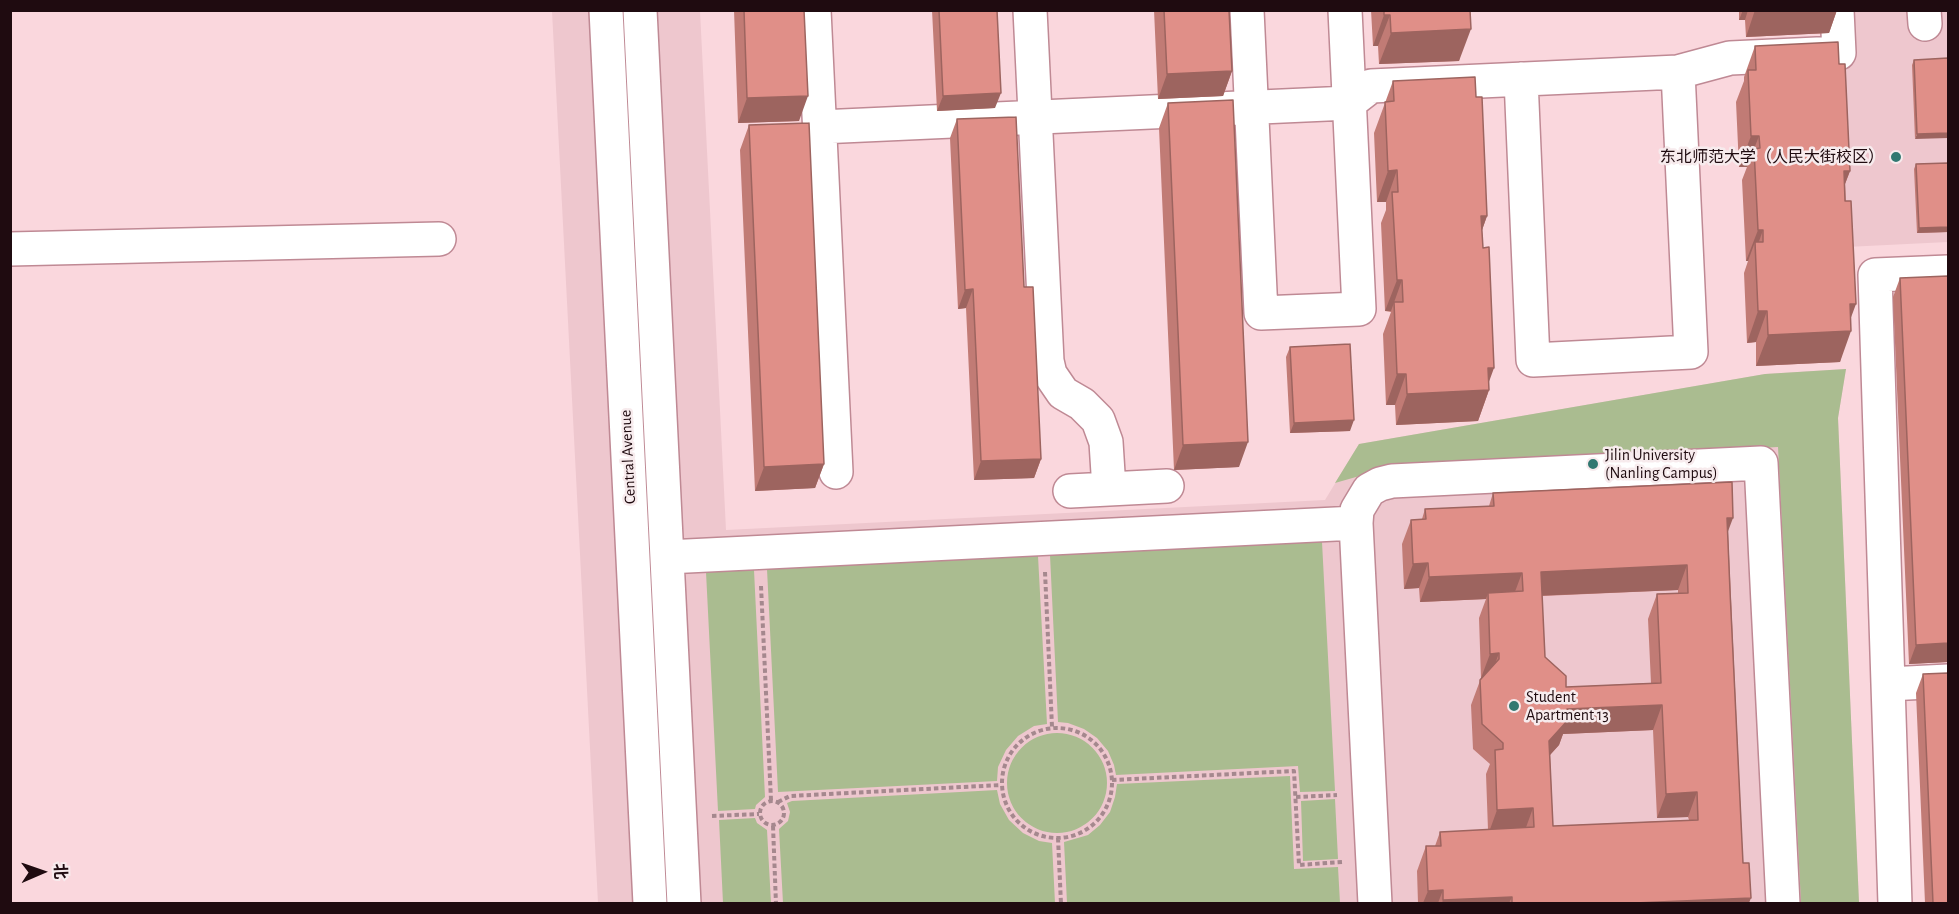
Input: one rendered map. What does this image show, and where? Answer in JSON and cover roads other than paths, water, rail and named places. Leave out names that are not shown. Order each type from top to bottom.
[{"type":"lane","name":"Central Avenue","points":[[606,10],[650,903]]},
{"type":"lane","name":"Central Avenue","points":[[640,10],[684,903]]},
{"type":"lane","points":[[814,10],[836,472]]},
{"type":"lane","points":[[1030,10],[1047,362],[1050,374],[1063,393],[1082,404],[1098,420],[1106,442],[1109,489]]},
{"type":"lane","points":[[1247,10],[1261,313],[1359,309],[1345,10]]},
{"type":"lane","points":[[820,127],[1349,103],[1371,86],[1678,72],[1731,58],[1839,53],[1837,10]]},
{"type":"lane","points":[[1521,79],[1533,360],[1691,352],[1678,72]]},
{"type":"lane","points":[[10,249],[439,239]]},
{"type":"lane","points":[[1895,903],[1875,275],[1948,272]]},
{"type":"lane","points":[[1375,903],[1356,523],[1357,510],[1369,490],[1392,481],[1761,463],[1783,903]]},
{"type":"lane","points":[[1070,490],[1167,486]]},
{"type":"lane","points":[[667,556],[1356,523]]},
{"type":"lane","points":[[1888,684],[1948,681]]},
{"type":"place","name":"东北师范大学（人民大街校区）","points":[[1896,157]]},
{"type":"place","name":"Jilin University (Nanling Campus)","points":[[1593,464]]},
{"type":"place","name":"Student Apartment 13","points":[[1514,706]]}]
